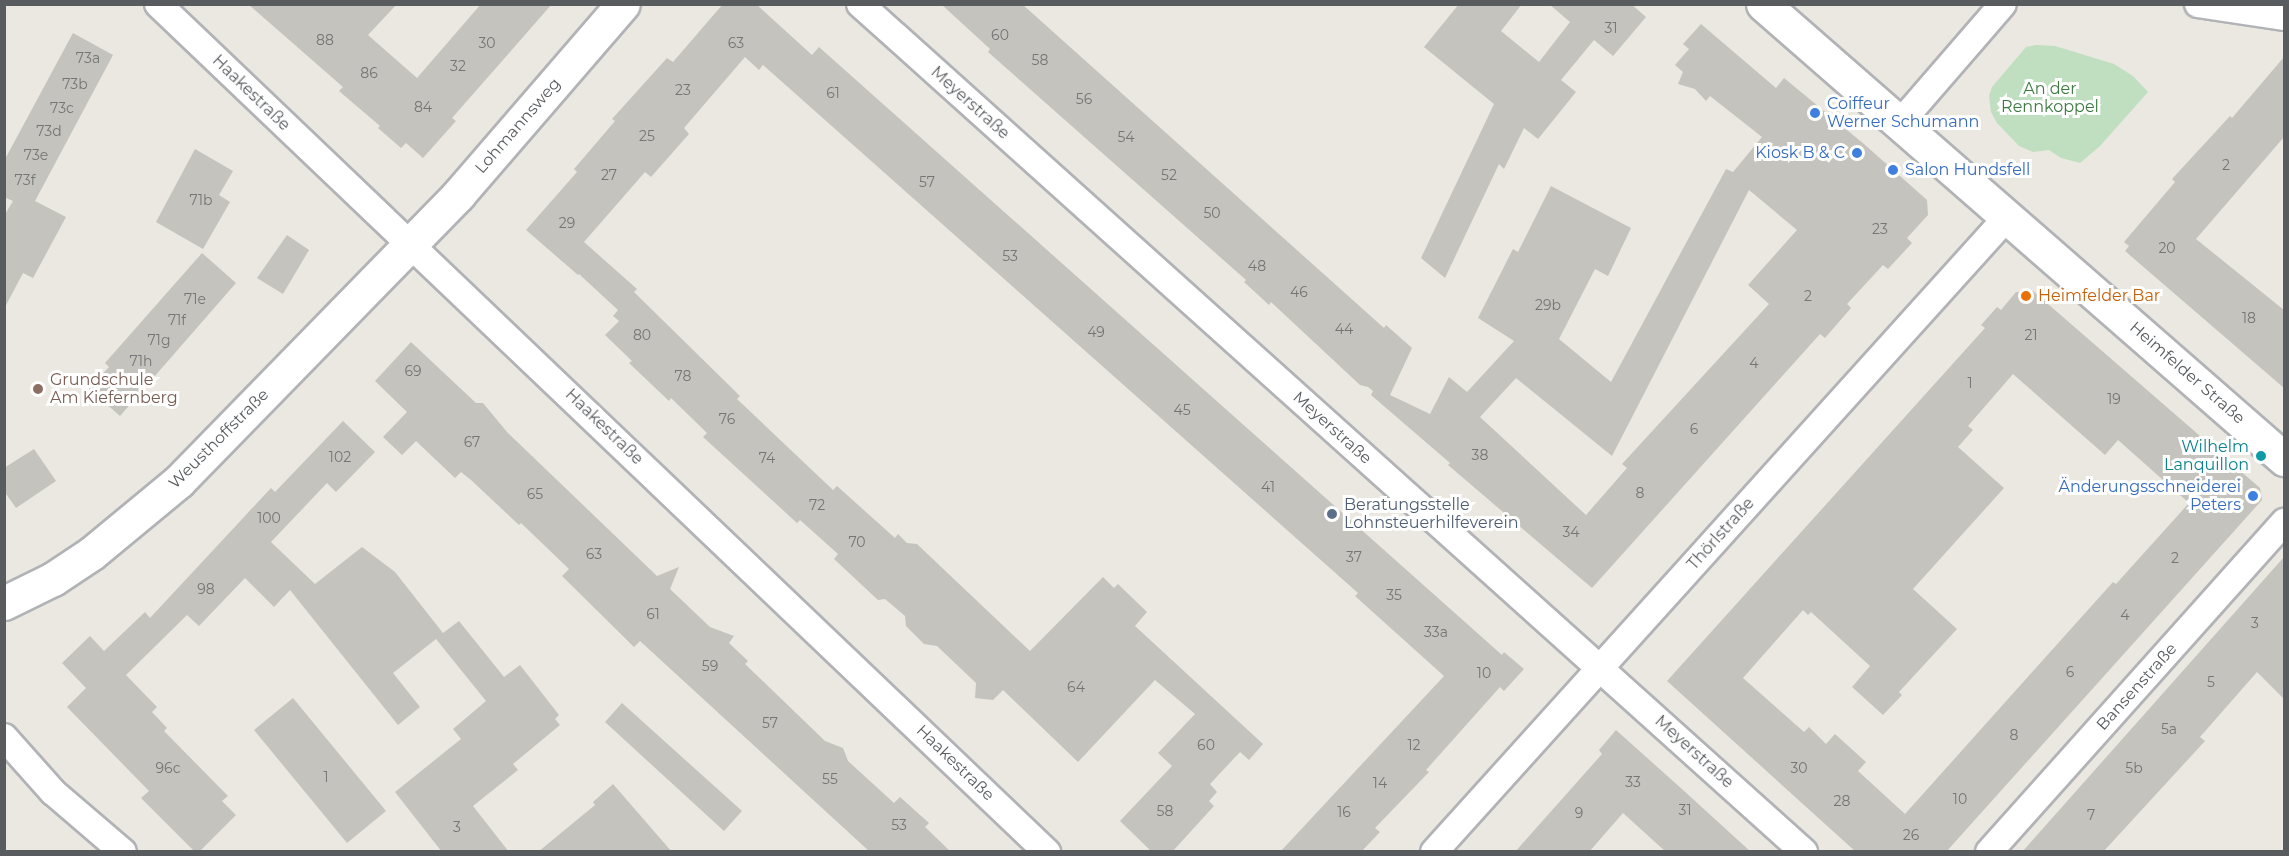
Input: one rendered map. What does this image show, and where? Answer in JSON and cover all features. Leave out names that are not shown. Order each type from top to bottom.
[{"type":"street","name":"Haakestraße","points":[[158,4],[409,245],[536,362],[1047,852]]},
{"type":"street","name":"Lohmannsweg","points":[[409,245],[458,195],[623,4]]},
{"type":"street","name":"Meyerstraße","points":[[860,4],[1804,852]]},
{"type":"street","name":"Heimfelder Straße","points":[[1763,4],[2284,459]]},
{"type":"street","points":[[1900,123],[2003,4]]},
{"type":"street","points":[[2198,4],[2284,17]]},
{"type":"street","name":"Thörlstraße","points":[[1434,852],[2008,216]]},
{"type":"street","name":"Weusthoffstraße","points":[[4,603],[53,579],[92,553],[179,480],[409,245]]},
{"type":"street","name":"Bansenstraße","points":[[1989,852],[2284,522]]},
{"type":"street","points":[[4,737],[53,792],[123,852]]},
{"type":"green space","name":"An der Rennkoppel","points":[[2055,46],[2114,64],[2133,76],[2148,92],[2100,146],[2080,163],[2061,158],[2049,150],[2033,152],[2019,146],[1997,123],[1991,112],[1989,96],[1992,87],[2026,47]]},
{"type":"building","points":[[248,4],[397,4],[368,35],[417,78],[481,4],[552,4],[452,118],[456,121],[423,158],[406,143],[401,148],[378,128],[380,126],[339,91],[343,87]]},
{"type":"building","points":[[723,4],[756,4],[812,55],[819,47],[1502,655],[1504,652],[1524,669],[1504,691],[1500,687],[1426,770],[1429,772],[1375,828],[1380,832],[1361,852],[1280,852],[1444,676],[1355,596],[1358,593],[763,65],[759,70],[745,57],[684,128],[689,134],[651,177],[645,172],[584,242],[637,289],[634,292],[740,396],[737,399],[833,490],[837,486],[895,538],[898,534],[907,543],[917,544],[1030,651],[1103,577],[1114,588],[1118,584],[1147,612],[1135,626],[1263,744],[1249,760],[1240,752],[1210,784],[1217,792],[1209,801],[1214,806],[1172,852],[1152,852],[1120,821],[1172,766],[1158,753],[1195,714],[1155,680],[1078,762],[1003,690],[993,700],[975,698],[976,683],[937,646],[924,644],[906,626],[905,616],[885,599],[878,600],[834,559],[838,554],[800,520],[797,523],[703,437],[707,433],[671,398],[669,401],[629,363],[632,361],[605,335],[619,321],[613,316],[618,310],[526,230],[577,172],[574,169],[615,121],[612,119],[667,58],[673,62]]},
{"type":"building","points":[[941,4],[1022,4],[1384,328],[1386,325],[1412,348],[1390,395],[1430,414],[1449,377],[1467,392],[1514,341],[1478,318],[1513,249],[1518,252],[1551,186],[1631,228],[1608,276],[1595,269],[1559,339],[1611,382],[1726,169],[1733,172],[1762,137],[1710,96],[1706,101],[1695,89],[1678,84],[1683,72],[1675,65],[1689,49],[1683,44],[1701,24],[1776,88],[1784,78],[1864,144],[1927,200],[1928,215],[1907,238],[1912,243],[1888,269],[1883,265],[1847,304],[1851,308],[1825,338],[1820,334],[1592,588],[1448,465],[1450,463],[1371,395],[1373,391],[1360,385],[1271,302],[1269,305],[1244,282],[1246,280],[988,52],[990,49]],"holes":[[[1749,190],[1797,230],[1748,285],[1769,304],[1622,464],[1627,468],[1586,515],[1480,417],[1516,378],[1612,456]]]},
{"type":"building","points":[[1459,4],[1522,4],[1501,31],[1539,62],[1570,22],[1549,4],[1631,4],[1646,17],[1613,56],[1594,40],[1561,80],[1576,92],[1538,139],[1524,128],[1504,169],[1499,164],[1445,278],[1421,258],[1494,104],[1424,47]]},
{"type":"building","points":[[73,33],[113,55],[35,201],[66,217],[33,278],[23,273],[4,309],[4,216],[13,201],[4,197],[4,161]]},
{"type":"building","points":[[2284,57],[2284,137],[2196,239],[2284,310],[2284,388],[2125,251],[2129,246],[2124,242],[2175,182],[2172,179],[2230,116],[2232,118]]},
{"type":"building","points":[[195,149],[233,171],[219,195],[230,202],[203,249],[156,222]]},
{"type":"building","points":[[287,235],[309,250],[283,294],[257,278]]},
{"type":"building","points":[[202,253],[236,283],[120,416],[89,389],[109,367],[105,363]]},
{"type":"building","points":[[2033,291],[2260,488],[2262,500],[1946,852],[1856,852],[1667,681],[1985,328],[1981,325],[1997,307],[2001,310],[2016,292]],"holes":[[[2013,374],[2105,455],[2118,440],[2189,503],[2116,584],[2113,582],[1905,814],[1858,771],[1866,762],[1835,734],[1826,744],[1809,727],[1804,732],[1743,678],[1803,610],[1808,615],[1811,612],[1870,666],[1852,687],[1883,715],[1902,695],[1899,692],[1957,629],[1913,589],[2004,488],[1958,447],[1973,430],[1968,426]]]},
{"type":"building","points":[[411,342],[476,403],[483,403],[507,432],[657,576],[679,567],[670,589],[710,627],[734,636],[729,643],[748,661],[745,664],[825,741],[843,748],[848,761],[894,803],[900,797],[929,823],[925,827],[951,852],[870,852],[640,641],[634,647],[562,576],[569,569],[471,480],[461,472],[455,478],[416,441],[402,455],[383,437],[407,412],[375,381]]},
{"type":"building","points":[[343,421],[375,452],[336,492],[327,483],[271,542],[315,584],[362,547],[395,572],[443,633],[459,621],[504,677],[520,665],[559,715],[555,719],[560,725],[513,764],[518,770],[473,806],[509,852],[442,852],[395,792],[461,739],[453,729],[486,701],[436,639],[393,673],[420,707],[398,725],[290,590],[274,607],[245,578],[199,626],[187,615],[126,675],[157,707],[152,712],[167,728],[164,731],[228,796],[222,801],[236,815],[199,852],[195,852],[141,798],[149,791],[67,707],[86,688],[62,663],[90,636],[104,651],[145,612],[150,618],[271,488],[275,492]]},
{"type":"building","points":[[34,449],[56,481],[16,508],[4,491],[4,468]]},
{"type":"building","points":[[2284,557],[2284,699],[2257,672],[2200,737],[2205,741],[2103,852],[2022,852]]},
{"type":"building","points":[[293,698],[386,811],[347,843],[254,730]]},
{"type":"building","points":[[622,703],[742,811],[724,831],[605,722]]},
{"type":"building","points":[[1616,730],[1751,852],[1666,852],[1623,813],[1589,852],[1515,852],[1602,754],[1599,750]]},
{"type":"building","points":[[613,784],[672,852],[538,852],[595,805],[593,802]]},
{"type":"place","name":"Coiffeur Werner Schumann","points":[[1815,113]]},
{"type":"place","name":"Kiosk B & C","points":[[1857,153]]},
{"type":"place","name":"Salon Hundsfell","points":[[1893,170]]},
{"type":"place","name":"Heimfelder Bar","points":[[2026,296]]},
{"type":"place","name":"Grundschule Am Kiefernberg","points":[[38,389]]},
{"type":"place","name":"Wilhelm Lanquillon","points":[[2261,456]]},
{"type":"place","name":"Änderungsschneiderei Peters","points":[[2253,496]]},
{"type":"place","name":"Beratungsstelle Lohnsteuerhilfeverein","points":[[1332,514]]}]
